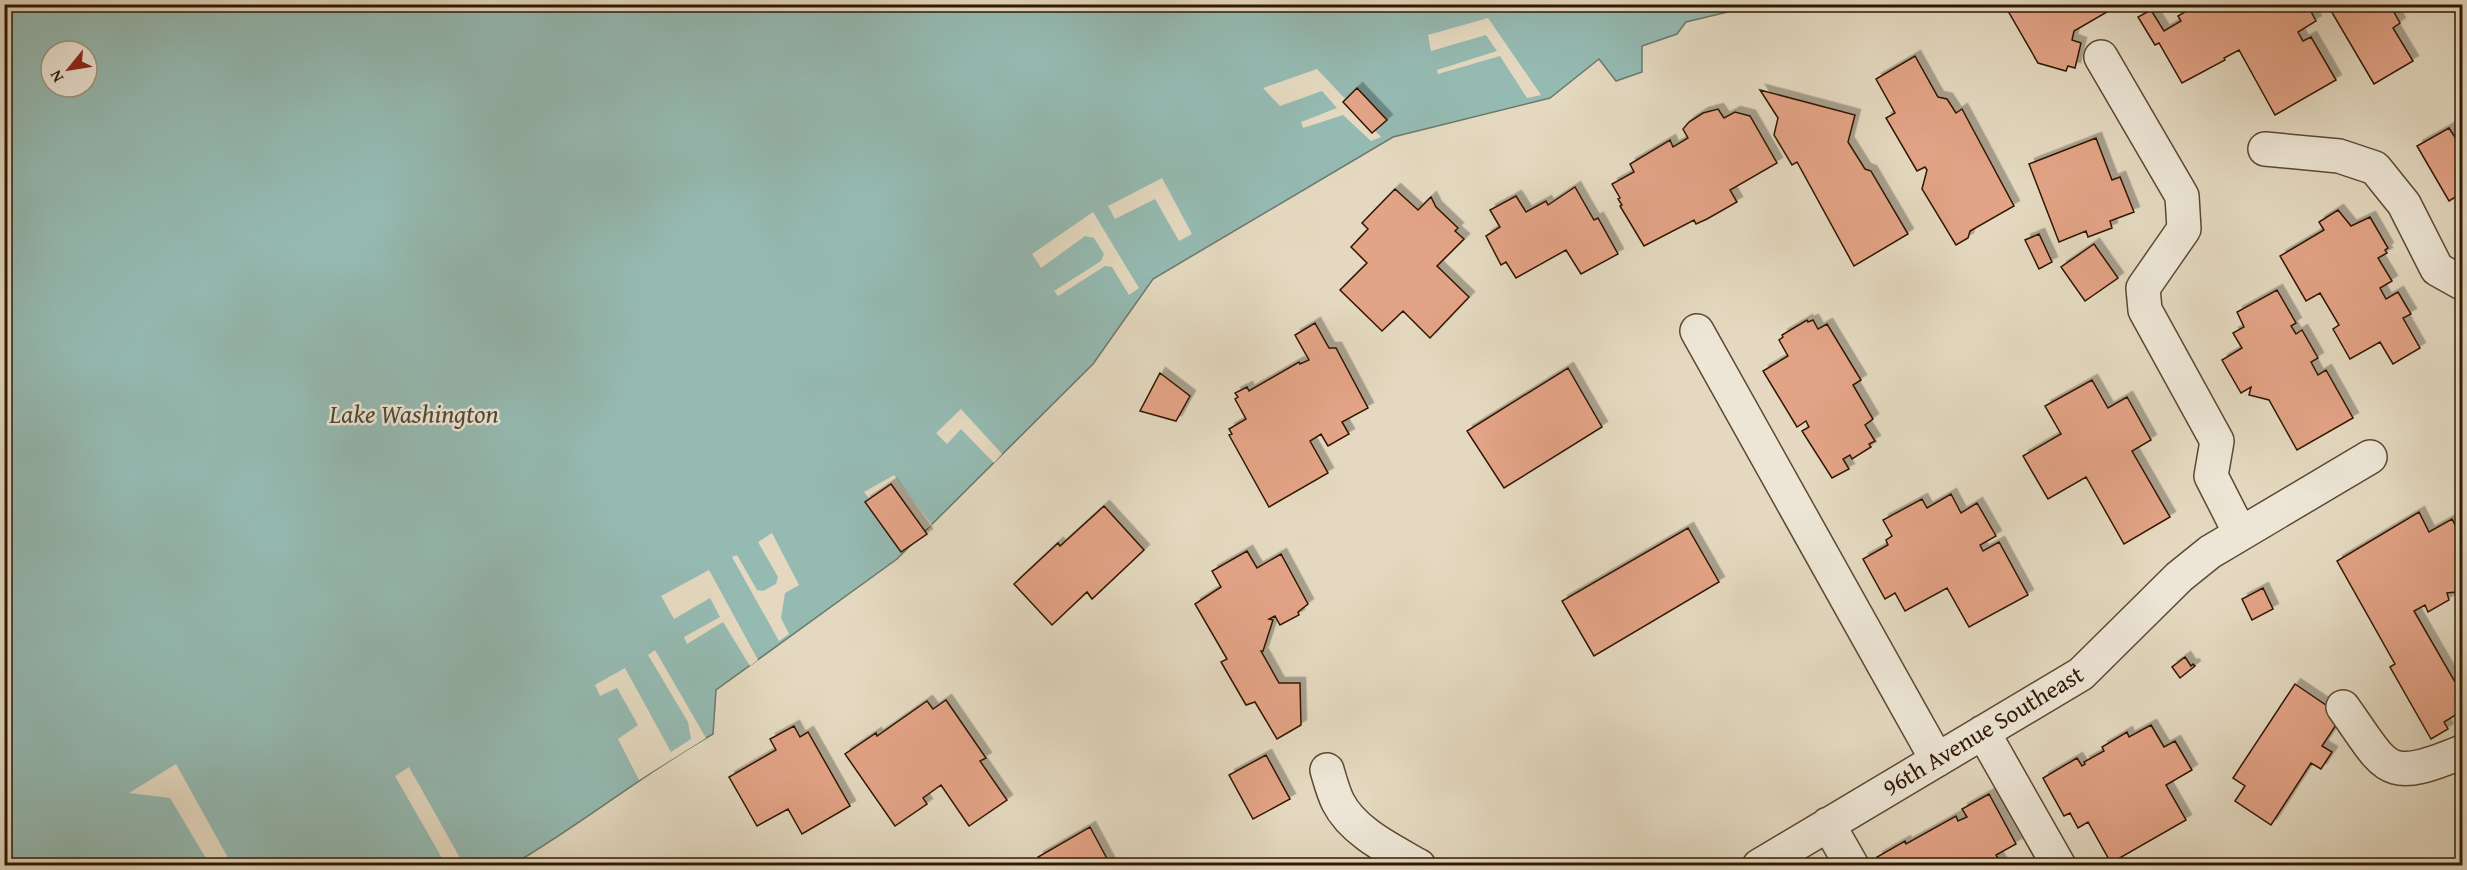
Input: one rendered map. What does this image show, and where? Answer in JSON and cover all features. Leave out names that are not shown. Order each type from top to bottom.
[{"type":"street","points":[[2101,57],[2182,196],[2184,229],[2143,288],[2145,310],[2217,441],[2211,476],[2240,533]]},
{"type":"street","points":[[2265,149],[2339,156],[2375,168],[2404,204],[2437,269],[2463,283]]},
{"type":"street","points":[[1697,331],[1937,760]]},
{"type":"street","name":"96th Avenue Southeast","points":[[1759,866],[2081,674],[2179,577],[2210,552],[2370,457]]},
{"type":"street","points":[[2343,707],[2380,760],[2397,770],[2425,767],[2463,752]]},
{"type":"street","points":[[1983,732],[2059,866]]},
{"type":"street","points":[[1327,770],[1338,803],[1354,824],[1386,848],[1419,866]]},
{"type":"street","points":[[1828,824],[1852,866]]},
{"type":"water","name":"Lake Washington","points":[[5,5],[1757,5],[1686,22],[1677,34],[1642,46],[1642,72],[1616,81],[1599,59],[1550,98],[1393,137],[1153,279],[1093,364],[897,559],[716,690],[713,734],[512,865],[5,866]]},
{"type":"pier","points":[[1488,18],[1541,95],[1527,98],[1500,56],[1438,74],[1437,70],[1497,51],[1486,35],[1431,51],[1428,35]]},
{"type":"pier","points":[[1317,69],[1381,137],[1371,141],[1343,115],[1303,128],[1301,122],[1337,108],[1322,91],[1280,106],[1263,88]]},
{"type":"pier","points":[[1162,178],[1192,234],[1179,241],[1155,199],[1115,219],[1108,206]]},
{"type":"pier","points":[[1093,212],[1139,288],[1129,295],[1112,267],[1105,266],[1058,296],[1054,291],[1101,261],[1104,254],[1094,238],[1085,236],[1041,268],[1032,254]]},
{"type":"pier","points":[[961,409],[1002,454],[994,463],[961,429],[947,444],[936,433]]},
{"type":"pier","points":[[894,475],[932,525],[906,542],[864,492]]},
{"type":"pier","points":[[772,533],[799,585],[785,593],[781,618],[789,634],[779,641],[732,557],[737,555],[757,590],[763,591],[776,584],[778,577],[758,542]]},
{"type":"pier","points":[[709,570],[758,660],[750,666],[723,622],[687,644],[684,637],[720,617],[710,598],[674,619],[661,596]]},
{"type":"pier","points":[[655,650],[706,738],[639,780],[618,739],[638,725],[617,688],[600,696],[595,685],[625,668],[671,752],[691,739],[688,722],[648,655]]},
{"type":"pier","points":[[176,764],[232,865],[210,865],[170,798],[129,793]]},
{"type":"pier","points":[[409,767],[464,865],[446,865],[395,776]]},
{"type":"building","points":[[2004,4],[2103,4],[2107,12],[2074,31],[2072,40],[2081,43],[2075,68],[2068,66],[2066,71],[2038,63]]},
{"type":"building","points":[[2201,4],[2203,8],[2208,4],[2307,4],[2316,21],[2298,32],[2303,41],[2311,37],[2336,80],[2275,115],[2239,50],[2182,83],[2159,43],[2155,45],[2138,17],[2151,10],[2164,31],[2181,21],[2178,16]]},
{"type":"building","points":[[2327,4],[2394,4],[2391,7],[2400,23],[2393,28],[2413,61],[2374,84]]},
{"type":"building","points":[[1915,56],[1938,97],[1947,99],[1956,113],[1962,109],[2014,206],[1970,231],[1968,238],[1956,245],[1922,189],[1927,170],[1925,167],[1917,171],[1886,118],[1895,113],[1876,79]]},
{"type":"building","points":[[1357,88],[1387,120],[1372,133],[1343,102]]},
{"type":"building","points":[[1760,90],[1855,115],[1848,142],[1865,169],[1871,171],[1908,234],[1854,266],[1797,162],[1792,165],[1774,135],[1778,118]]},
{"type":"building","points":[[1718,109],[1724,118],[1735,112],[1750,116],[1777,163],[1730,190],[1737,202],[1707,219],[1696,224],[1694,220],[1644,246],[1620,206],[1622,205],[1618,199],[1620,198],[1612,184],[1634,172],[1630,164],[1670,140],[1673,147],[1688,138],[1683,129],[1689,122],[1703,113]]},
{"type":"building","points":[[2449,128],[2460,145],[2462,144],[2462,193],[2449,201],[2417,146]]},
{"type":"building","points":[[2096,138],[2112,180],[2120,177],[2134,212],[2110,221],[2112,228],[2088,237],[2086,231],[2059,242],[2029,164]]},
{"type":"building","points":[[1575,187],[1594,220],[1598,218],[1618,254],[1581,274],[1566,250],[1516,278],[1506,262],[1501,265],[1486,236],[1500,227],[1490,210],[1516,196],[1526,212],[1546,201],[1548,205]]},
{"type":"building","points":[[1395,189],[1418,210],[1431,197],[1436,207],[1458,228],[1455,231],[1464,239],[1437,266],[1469,297],[1430,338],[1403,311],[1382,331],[1340,290],[1367,263],[1351,247],[1368,229],[1362,223]]},
{"type":"building","points":[[2338,210],[2351,226],[2370,217],[2388,248],[2385,250],[2387,253],[2378,258],[2392,281],[2380,288],[2386,299],[2398,292],[2411,314],[2403,318],[2420,348],[2393,364],[2380,342],[2350,359],[2333,329],[2339,325],[2320,293],[2306,301],[2280,256],[2324,230],[2319,222]]},
{"type":"building","points":[[2039,234],[2052,262],[2039,269],[2025,240]]},
{"type":"building","points":[[2094,244],[2118,278],[2085,301],[2061,267]]},
{"type":"building","points":[[2277,290],[2296,323],[2291,326],[2296,334],[2302,330],[2318,358],[2311,362],[2318,375],[2326,370],[2353,418],[2297,450],[2269,400],[2249,395],[2251,387],[2241,393],[2222,360],[2242,348],[2233,333],[2244,327],[2237,312]]},
{"type":"building","points":[[1807,320],[1808,322],[1813,320],[1818,329],[1827,324],[1861,380],[1853,385],[1873,419],[1865,425],[1875,441],[1869,444],[1871,447],[1852,459],[1850,455],[1843,459],[1849,469],[1832,478],[1802,431],[1809,427],[1806,421],[1797,427],[1763,371],[1788,356],[1779,340],[1783,337],[1782,335]]},
{"type":"building","points":[[1315,323],[1329,348],[1336,348],[1368,408],[1342,422],[1349,434],[1328,446],[1321,434],[1310,441],[1328,473],[1269,507],[1229,435],[1232,434],[1229,429],[1246,419],[1235,399],[1238,397],[1235,393],[1247,387],[1249,391],[1299,362],[1300,364],[1309,360],[1295,335]]},
{"type":"building","points":[[1568,368],[1602,427],[1504,488],[1467,431]]},
{"type":"building","points":[[1160,373],[1190,396],[1176,421],[1140,411]]},
{"type":"building","points":[[2092,380],[2108,408],[2127,397],[2151,440],[2132,451],[2170,517],[2124,544],[2086,477],[2048,499],[2023,456],[2061,434],[2045,406]]},
{"type":"building","points":[[891,484],[927,534],[901,552],[865,502]]},
{"type":"building","points":[[1951,494],[1961,513],[1977,503],[1996,536],[1980,545],[1983,551],[1999,542],[2028,595],[1969,627],[1947,588],[1905,611],[1895,593],[1885,599],[1863,559],[1888,545],[1886,540],[1892,536],[1883,520],[1922,499],[1927,508]]},
{"type":"building","points":[[1104,506],[1144,550],[1092,599],[1087,592],[1052,625],[1014,584],[1058,543],[1060,546]]},
{"type":"building","points":[[2419,512],[2429,532],[2452,519],[2462,538],[2462,586],[2456,592],[2447,593],[2449,600],[2428,612],[2425,605],[2414,611],[2462,694],[2462,711],[2444,722],[2448,729],[2431,739],[2390,667],[2395,664],[2337,561]]},
{"type":"building","points":[[1688,528],[1719,582],[1594,656],[1562,601]]},
{"type":"building","points":[[1247,551],[1257,568],[1281,554],[1308,604],[1298,612],[1299,615],[1280,625],[1275,616],[1269,619],[1273,620],[1263,651],[1261,651],[1279,683],[1300,683],[1301,725],[1277,739],[1255,702],[1246,705],[1221,662],[1227,659],[1195,604],[1221,587],[1212,571]]},
{"type":"building","points":[[2263,588],[2273,609],[2252,620],[2242,599]]},
{"type":"building","points":[[2185,657],[2191,666],[2193,664],[2195,666],[2180,678],[2172,667]]},
{"type":"building","points":[[2295,684],[2342,716],[2322,746],[2332,752],[2321,769],[2311,763],[2271,825],[2235,801],[2245,786],[2233,778]]},
{"type":"building","points":[[946,700],[986,758],[980,761],[1007,800],[969,826],[941,785],[923,798],[927,804],[895,826],[845,754],[876,733],[877,736],[927,701],[933,709]]},
{"type":"building","points":[[2151,725],[2164,747],[2175,741],[2192,770],[2166,785],[2186,820],[2111,863],[2088,822],[2078,828],[2070,813],[2064,816],[2043,778],[2077,758],[2082,766],[2084,762],[2104,751],[2102,747],[2127,732],[2129,737]]},
{"type":"building","points":[[794,726],[800,737],[808,732],[850,806],[802,834],[788,809],[757,826],[729,777],[776,750],[770,739]]},
{"type":"building","points":[[1266,755],[1290,799],[1253,819],[1229,775]]},
{"type":"building","points":[[1989,794],[2016,844],[1996,855],[2003,866],[1881,866],[1877,857],[1905,841],[1906,844],[1956,816],[1958,821],[1967,817],[1962,809]]},
{"type":"building","points":[[1090,827],[1111,866],[1043,866],[1038,857]]}]
